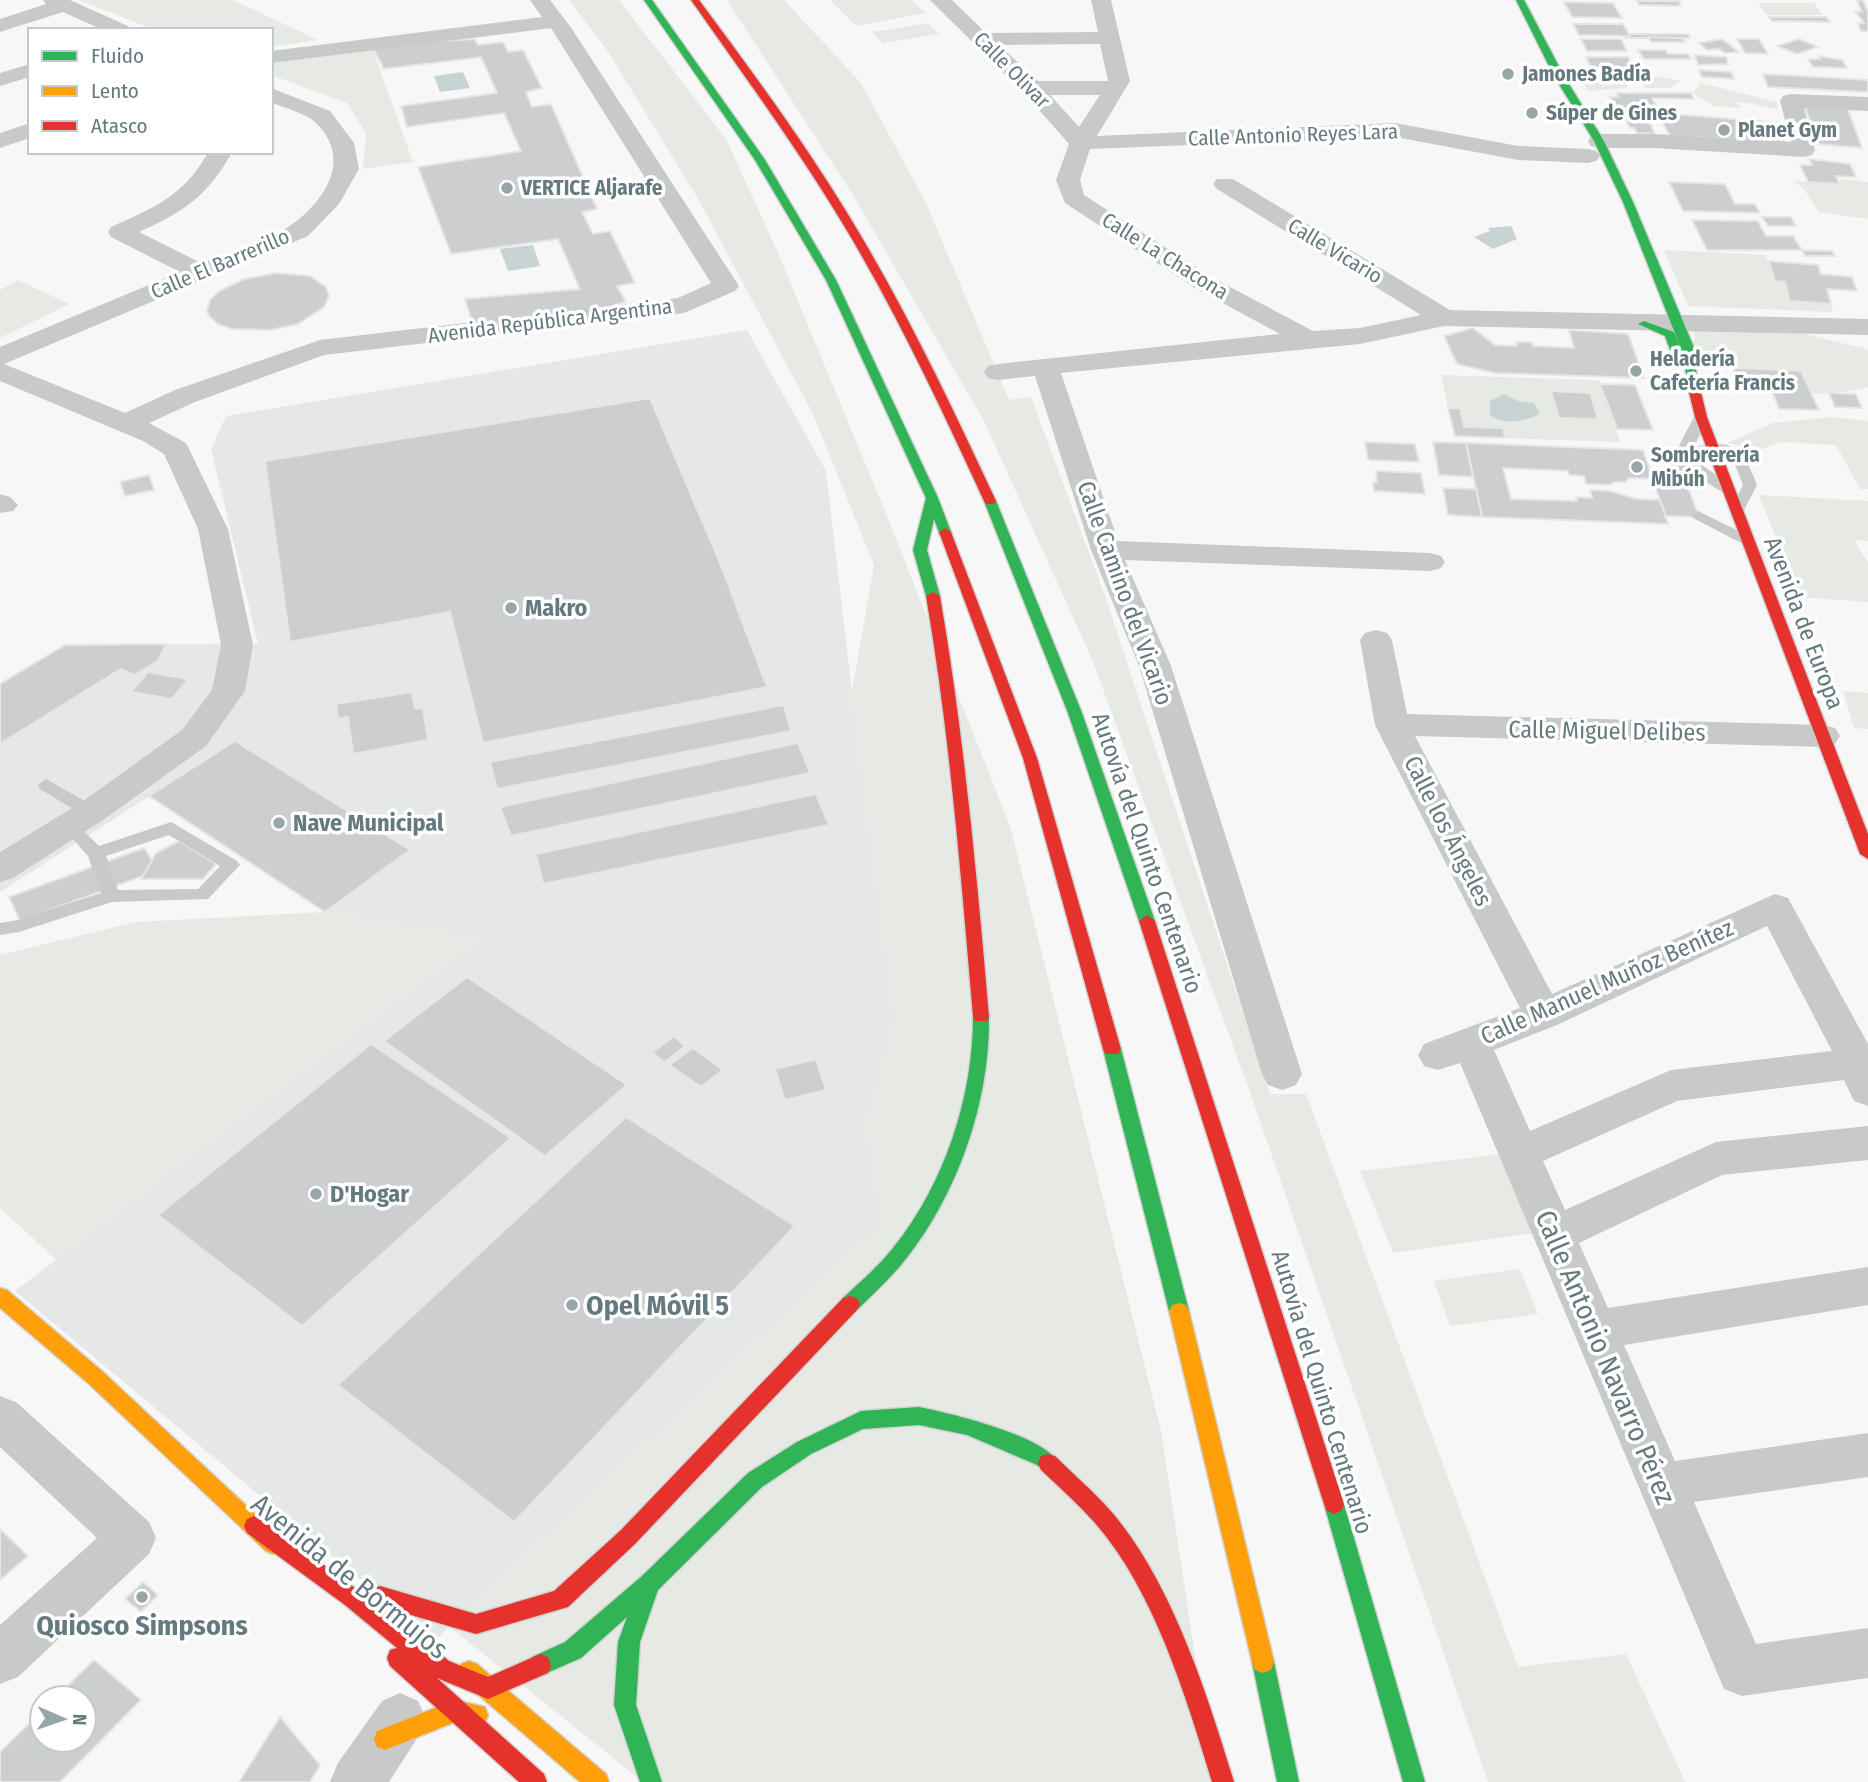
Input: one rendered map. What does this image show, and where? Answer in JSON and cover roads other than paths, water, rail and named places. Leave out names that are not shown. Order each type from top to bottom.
[{"type":"main road","points":[[648,0],[761,160],[831,280],[932,498],[1030,758],[1134,1127],[1254,1621],[1288,1782]]},
{"type":"main road","name":"Autovía del Quinto Centenario","points":[[695,0],[808,157],[899,312],[987,495],[1074,707],[1168,983],[1332,1492],[1414,1782]]},
{"type":"main road","points":[[1520,0],[1559,76],[1593,155]]},
{"type":"main road","name":"Avenida de Europa","points":[[1593,155],[1606,176],[1668,323],[1678,374],[1700,412]]},
{"type":"main road","points":[[1620,227],[1634,239],[1668,323]]},
{"type":"main road","name":"Avenida de Europa","points":[[1668,323],[1689,350],[1693,383],[1712,446],[1866,847]]},
{"type":"main road","name":"Avenida de Bormujos","points":[[411,1622],[375,1592],[477,1624],[560,1600],[628,1536],[906,1246],[942,1181],[971,1110],[983,1035],[965,825],[948,691],[936,608],[920,550],[932,498]]},
{"type":"main road","name":"Avenida de Bormujos","points":[[3,1296],[96,1378],[380,1642],[437,1678],[536,1782]]},
{"type":"main road","name":"Avenida de Bormujos","points":[[96,1378],[227,1479]]},
{"type":"main road","points":[[254,1526],[354,1598],[441,1669],[488,1688],[573,1650],[650,1583],[755,1480],[816,1442],[861,1420],[919,1416],[969,1426],[1042,1457],[1103,1517],[1149,1584],[1197,1697],[1223,1782]]},
{"type":"main road","points":[[650,1583],[629,1642],[625,1705],[651,1782]]},
{"type":"main road","points":[[437,1678],[498,1719]]},
{"type":"main road","name":"Avenida de Bormujos","points":[[437,1678],[488,1688],[598,1782]]},
{"type":"street","name":"Avenida República Argentina","points":[[126,423],[185,396],[320,348],[684,305],[726,286],[540,0]]},
{"type":"street","name":"Calle Olivar","points":[[940,0],[1032,88],[1081,143]]},
{"type":"street","points":[[1032,88],[1114,88],[1119,81],[1101,0]]},
{"type":"street","points":[[0,26],[59,2],[117,28]]},
{"type":"street","points":[[273,57],[556,21]]},
{"type":"street","points":[[981,39],[1109,38]]},
{"type":"street","points":[[0,80],[28,71]]},
{"type":"street","name":"Calle La Chacona","points":[[1114,88],[1081,143],[1068,180],[1073,198],[1204,282],[1310,339]]},
{"type":"street","name":"Calle El Barrerillo","points":[[0,357],[299,231],[331,199],[347,169],[342,143],[322,116],[273,95]]},
{"type":"street","name":"Calle Antonio Reyes Lara","points":[[1081,143],[1395,130],[1518,153],[1593,155],[1654,141],[1804,150],[1791,101],[1868,104]]},
{"type":"street","points":[[0,141],[28,131]]},
{"type":"street","points":[[201,273],[120,232],[182,203],[205,180],[217,154]]},
{"type":"street","name":"Calle Vicario","points":[[1225,184],[1444,318]]},
{"type":"street","points":[[998,372],[1360,336],[1444,318],[1868,327]]},
{"type":"street","name":"Calle Camino del Vicario","points":[[1045,367],[1106,550],[1155,666],[1282,1074]]},
{"type":"street","points":[[0,371],[126,423],[176,449],[213,529],[237,645],[228,691],[194,738],[80,819],[0,869]]},
{"type":"street","points":[[1106,550],[1430,562]]},
{"type":"street","name":"Calle los Ángeles","points":[[1377,640],[1392,725],[1543,1015]]},
{"type":"street","name":"Calle Miguel Delibes","points":[[1392,725],[1823,736]]},
{"type":"street","name":"Calle Manuel Muñoz Benítez","points":[[1455,1049],[1543,1015],[1775,907],[1862,1076]]},
{"type":"street","name":"Calle Antonio Navarro Pérez","points":[[1455,1049],[1518,1154],[1742,1671],[1868,1653]]},
{"type":"street","points":[[1518,1154],[1671,1086],[1862,1076]]},
{"type":"street","points":[[1553,1235],[1716,1159],[1868,1143]]},
{"type":"street","points":[[1594,1330],[1868,1286]]},
{"type":"street","points":[[0,1417],[132,1538],[0,1659]]},
{"type":"street","points":[[1661,1485],[1868,1455]]},
{"type":"street","points":[[357,1782],[385,1739],[437,1678]]},
{"type":"lane","points":[[1672,487],[1671,482],[1700,412]]},
{"type":"lane","points":[[1681,457],[1712,446],[1727,447],[1742,458],[1750,485],[1737,511]]},
{"type":"lane","points":[[1681,457],[1730,491]]},
{"type":"lane","points":[[1698,515],[1749,542]]},
{"type":"lane","points":[[46,785],[80,819],[96,853],[111,896]]},
{"type":"lane","points":[[0,929],[19,926],[111,896],[202,895],[231,865],[171,828],[96,853]]},
{"type":"place","name":"Jamones Badía","points":[[1508,74]]},
{"type":"place","name":"Súper de Gines","points":[[1532,113]]},
{"type":"place","name":"Planet Gym","points":[[1724,130]]},
{"type":"place","name":"VERTICE Aljarafe","points":[[507,188]]},
{"type":"place","name":"Heladería Cafetería Francis","points":[[1636,371]]},
{"type":"place","name":"Sombrerería Mibúh","points":[[1637,467]]},
{"type":"place","name":"Makro","points":[[511,608]]},
{"type":"place","name":"Nave Municipal","points":[[279,823]]},
{"type":"place","name":"D'Hogar","points":[[316,1194]]},
{"type":"place","name":"Opel Móvil 5","points":[[572,1305]]},
{"type":"place","name":"Quiosco Simpsons","points":[[142,1597]]}]
